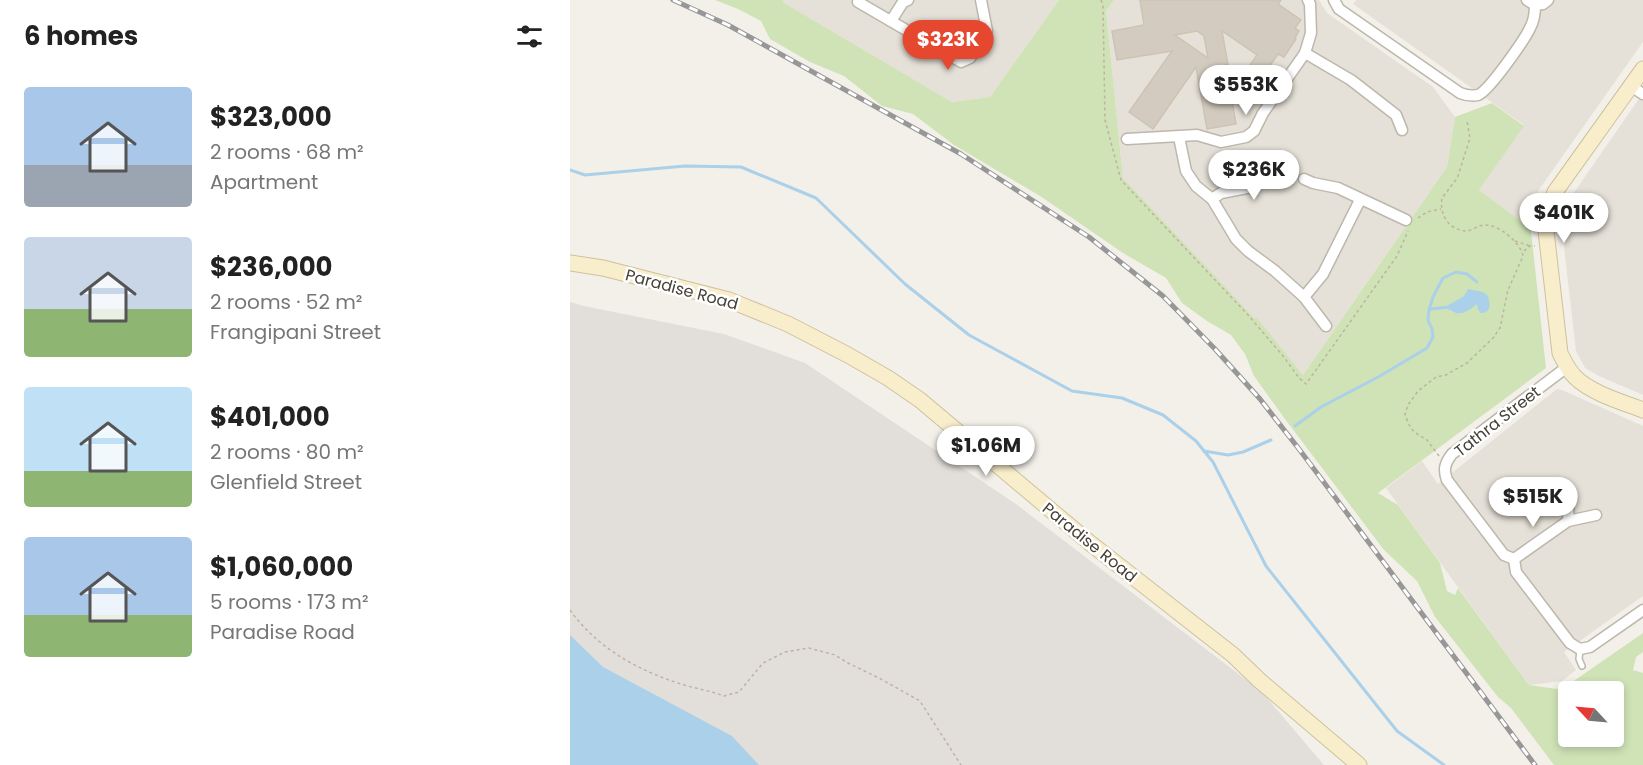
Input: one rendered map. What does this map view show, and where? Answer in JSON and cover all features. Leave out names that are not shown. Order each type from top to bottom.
[{"type":"street","points":[[891,21],[903,2],[908,0]]},
{"type":"street","points":[[858,2],[962,62],[970,58],[987,31],[981,0]]},
{"type":"street","points":[[1127,139],[1197,135],[1221,142],[1246,137],[1254,131],[1263,113],[1305,53],[1311,33],[1308,0]]},
{"type":"street","points":[[1334,0],[1339,9],[1465,95],[1479,94],[1492,84],[1531,28],[1535,15],[1531,2],[1543,4],[1548,0]]},
{"type":"street","points":[[1305,53],[1351,80],[1396,115],[1402,130]]},
{"type":"street","points":[[1643,69],[1637,90],[1555,192],[1546,219],[1560,353],[1567,367],[1588,387],[1643,410]]},
{"type":"street","points":[[1179,137],[1186,171],[1196,186],[1212,199],[1236,239],[1304,297],[1326,326]]},
{"type":"street","points":[[1212,199],[1221,193],[1252,187],[1275,170]]},
{"type":"street","points":[[1304,179],[1338,188],[1406,220]]},
{"type":"street","points":[[1304,297],[1323,274],[1360,200]]},
{"type":"street","name":"Paradise Road","points":[[570,263],[603,268],[729,300],[788,324],[888,378],[920,400],[1090,543],[1233,655],[1359,765]]},
{"type":"street","name":"Tathra Street","points":[[1567,367],[1452,454],[1446,462],[1444,472],[1447,480],[1504,555],[1514,559],[1516,572],[1570,643],[1580,649]]},
{"type":"street","points":[[1568,521],[1569,491]]},
{"type":"street","points":[[1514,559],[1568,521],[1596,515]]},
{"type":"street","points":[[1580,649],[1590,647],[1643,610]]},
{"type":"lane","points":[[1580,649],[1579,659],[1582,666]]},
{"type":"path","points":[[1467,121],[1470,138],[1455,182],[1442,198],[1443,215],[1449,224],[1458,230],[1471,230],[1487,224],[1505,232],[1523,252]]},
{"type":"path","points":[[1514,240],[1536,246]]},
{"type":"path","points":[[1446,462],[1441,459],[1427,440],[1414,432],[1406,417],[1406,410],[1418,391],[1436,377],[1446,375],[1467,363],[1493,338],[1500,328],[1508,290],[1522,260],[1523,252],[1530,246]]},
{"type":"path","points":[[570,610],[580,624],[601,644],[622,658],[652,674],[724,696],[739,692],[763,663],[784,652],[809,648],[835,655],[920,701],[961,765]]},
{"type":"shaded area","points":[[777,0],[1059,0],[990,97],[952,102]]},
{"type":"shaded area","points":[[1114,0],[1319,0],[1327,13],[1433,87],[1455,117],[1447,167],[1303,375],[1257,319],[1255,320],[1123,178],[1106,11]]},
{"type":"shaded area","points":[[1356,0],[1643,0],[1643,42],[1538,191],[1530,222],[1521,221],[1479,190],[1524,125],[1353,4]]},
{"type":"shaded area","points":[[1643,93],[1643,395],[1585,368],[1576,351],[1562,218],[1566,204]]},
{"type":"shaded area","points":[[570,302],[724,334],[805,363],[1016,504],[1262,692],[1324,765],[570,765]]},
{"type":"shaded area","points":[[1557,389],[1643,426],[1643,596],[1564,652],[1576,670],[1562,681],[1529,685],[1386,488],[1422,461],[1438,484]]},
{"type":"green space","points":[[715,0],[783,0],[782,2],[952,102],[990,97],[1059,0],[1114,0],[1106,11],[1123,178],[1255,319],[1257,318],[1303,375],[1447,167],[1455,117],[1492,103],[1524,126],[1479,190],[1521,221],[1530,222],[1546,368],[1378,493],[1398,505],[1440,563],[1447,591],[1455,595],[1458,588],[1529,685],[1558,689],[1558,747],[1624,747],[1624,681],[1574,681],[1643,633],[1643,652],[1636,657],[1633,670],[1643,673],[1643,765],[1554,765],[1511,708],[1498,697],[1435,617],[1417,581],[1384,550],[1285,419],[1254,376],[1245,354],[1231,335],[1182,303],[1166,278],[1123,253],[1040,196],[954,145],[913,114],[882,106],[844,76],[810,62],[770,39],[761,21]]},
{"type":"water","points":[[1468,289],[1483,292],[1488,296],[1490,304],[1485,313],[1478,310],[1477,304],[1462,313],[1448,309],[1447,306],[1464,296]]},
{"type":"water","points":[[570,635],[603,667],[732,736],[759,765],[570,765]]},
{"type":"building","points":[[1140,0],[1281,0],[1278,4],[1301,20],[1295,28],[1299,31],[1296,39],[1284,57],[1278,54],[1264,74],[1250,65],[1257,55],[1222,31],[1236,124],[1207,129],[1196,67],[1153,129],[1129,112],[1172,51],[1117,60],[1112,31],[1144,25]],"holes":[[[1197,31],[1204,36],[1208,58],[1175,35]]]},
{"type":"waterway","points":[[570,170],[585,175],[685,166],[741,167],[816,198],[905,284],[969,335],[1072,391],[1122,398],[1163,415],[1196,441],[1213,462],[1266,566],[1397,731],[1444,765]]},
{"type":"waterway","points":[[1295,426],[1321,407],[1427,348],[1433,337],[1428,320],[1429,310],[1443,278],[1456,272],[1467,274],[1477,282]]},
{"type":"waterway","points":[[1430,309],[1450,307]]},
{"type":"waterway","points":[[1204,451],[1228,455],[1243,452],[1271,440]]},
{"type":"railway","points":[[673,0],[728,25],[961,154],[1089,237],[1163,296],[1260,399],[1535,765]]}]
